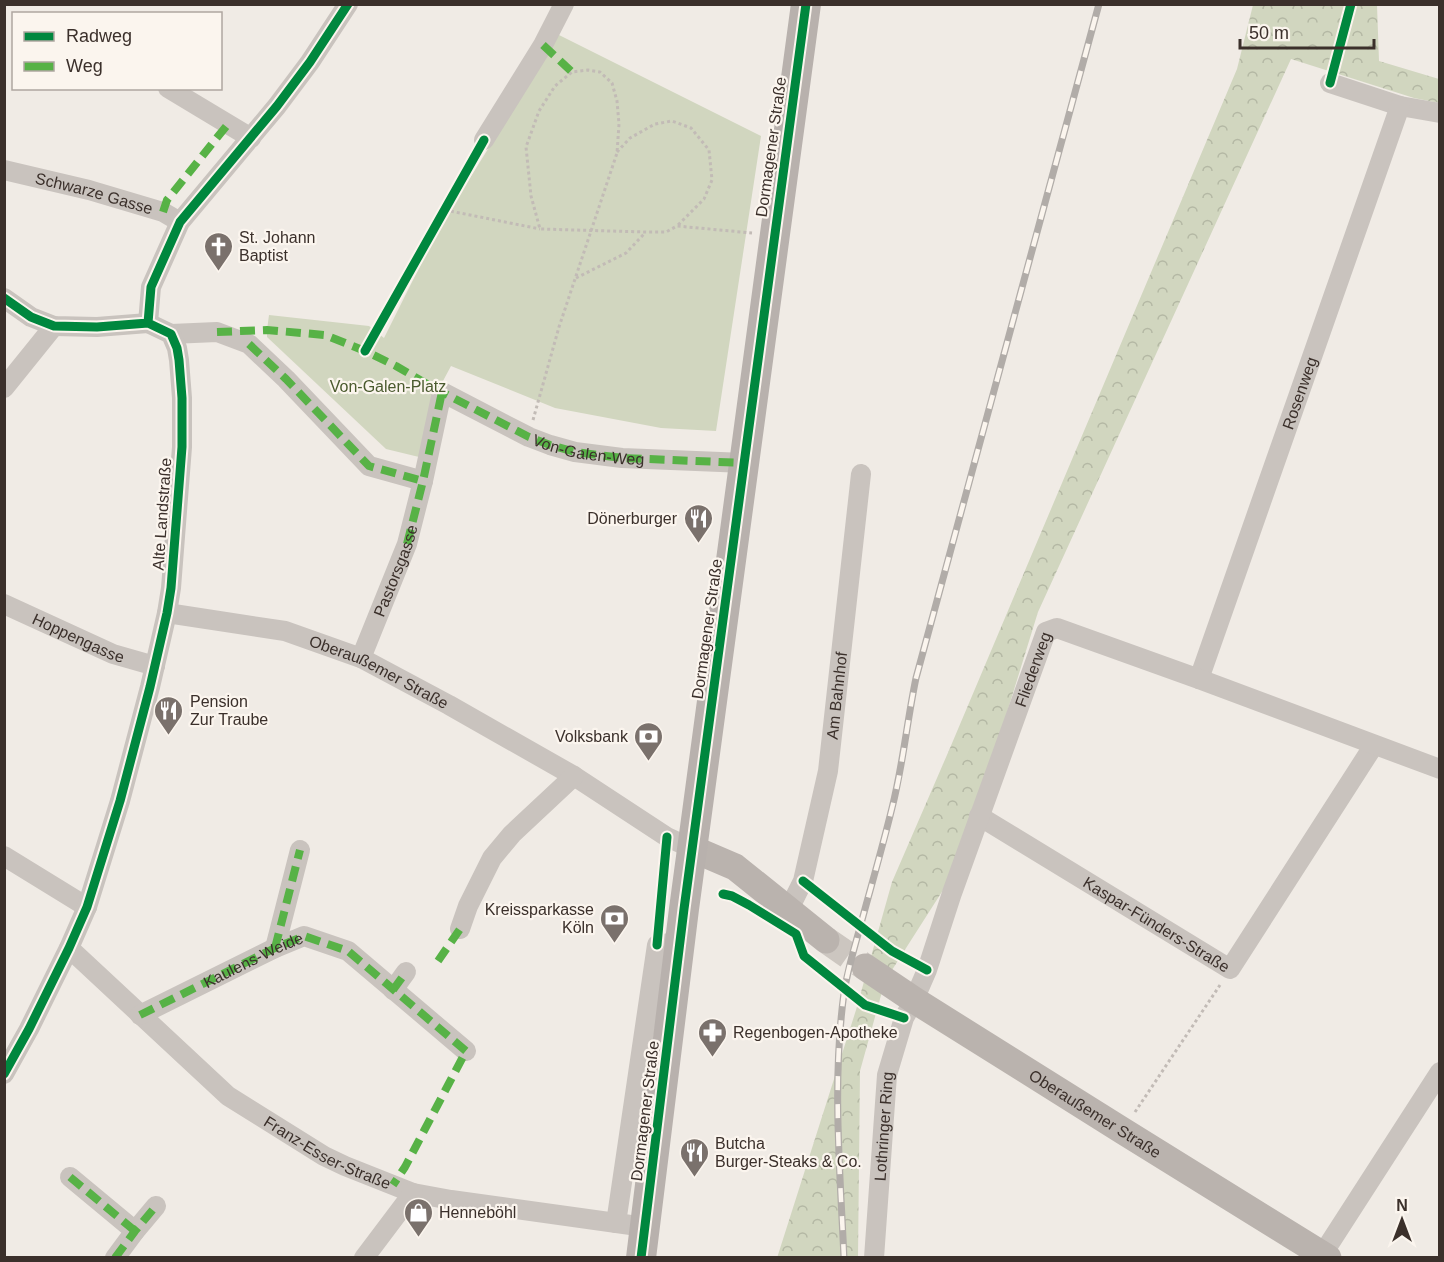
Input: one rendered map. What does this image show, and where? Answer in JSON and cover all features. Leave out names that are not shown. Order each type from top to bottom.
[{"type":"main road","name":"Dormagener Straße","points":[[641,1257],[680,941],[806,4]]},
{"type":"main road","name":"Oberaußemer Straße","points":[[693,849],[735,867],[826,940]]},
{"type":"main road","name":"Oberaußemer Straße","points":[[865,967],[914,1000],[1325,1256]]},
{"type":"street","points":[[148,323],[151,287],[180,222],[312,59],[348,4]]},
{"type":"street","points":[[484,140],[543,45],[564,4]]},
{"type":"street","points":[[1330,83],[1400,106],[1440,113]]},
{"type":"street","points":[[171,90],[250,138]]},
{"type":"street","name":"Rosenweg","points":[[1199,679],[1400,106]]},
{"type":"street","name":"Schwarze Gasse","points":[[4,170],[89,190],[155,209],[180,222]]},
{"type":"street","points":[[4,298],[31,317],[54,326],[97,327],[148,323],[171,334],[217,332],[249,344],[286,379],[369,466],[423,481]]},
{"type":"street","points":[[4,388],[54,326]]},
{"type":"street","name":"Alte Landstraße","points":[[4,1074],[29,1029],[87,907],[120,801],[167,613],[182,447],[179,360],[171,334]]},
{"type":"street","name":"Von-Galen-Weg","points":[[442,392],[529,437],[590,455],[745,464]]},
{"type":"street","name":"Pastorsgasse","points":[[361,658],[407,544],[442,392]]},
{"type":"street","name":"Am Bahnhof","points":[[789,909],[803,881],[828,771],[861,474]]},
{"type":"street","name":"Hoppengasse","points":[[4,604],[113,654],[155,666]]},
{"type":"street","name":"Oberaußemer Straße","points":[[167,613],[285,631],[361,658],[574,776],[667,837],[693,849]]},
{"type":"street","name":"Fliederweg","points":[[914,1000],[1046,632],[1057,628],[1440,769]]},
{"type":"street","name":"Kaspar-Fünders-Straße","points":[[979,816],[1230,969],[1374,745]]},
{"type":"street","points":[[460,929],[468,906],[492,858],[512,834],[574,776]]},
{"type":"street","points":[[275,948],[300,850]]},
{"type":"street","points":[[4,856],[87,907]]},
{"type":"street","name":"Kaulens-Weide","points":[[140,1015],[304,936],[348,951],[466,1051]]},
{"type":"street","name":"Dormagener Straße","points":[[616,1223],[657,945],[680,941]]},
{"type":"street","name":"Franz-Esser-Straße","points":[[69,948],[228,1096],[324,1156],[413,1193],[645,1227]]},
{"type":"street","points":[[393,990],[406,972]]},
{"type":"street","name":"Lothringer Ring","points":[[874,1257],[887,1075],[904,1018],[914,1000]]},
{"type":"street","points":[[1325,1256],[1440,1072]]},
{"type":"street","points":[[70,1177],[135,1231]]},
{"type":"street","points":[[364,1257],[413,1193]]},
{"type":"street","points":[[115,1257],[156,1206]]},
{"type":"path","points":[[529,437],[575,278],[617,153],[619,124],[617,101],[612,83],[600,72],[588,70],[572,72],[555,87],[538,111],[526,147],[531,196],[540,229]]},
{"type":"path","points":[[444,210],[540,229],[666,232],[677,226],[704,199],[712,180],[709,150],[692,128],[672,122],[655,124],[630,138],[617,153]]},
{"type":"path","points":[[677,226],[775,236]]},
{"type":"path","points":[[575,278],[626,253],[646,232]]},
{"type":"path","points":[[1123,1131],[1230,969]]},
{"type":"green space","points":[[1253,5],[1377,5],[1379,61],[1439,79],[1439,103],[1414,98],[1291,59],[1038,612],[978,806],[945,887],[885,981],[860,1071],[858,1257],[777,1258],[856,1010],[892,882],[1237,69]]},
{"type":"green space","name":"Von-Galen-Platz","points":[[559,35],[761,136],[716,431],[661,428],[555,408],[451,366],[436,394],[419,457],[386,449],[267,337],[269,315],[369,326],[384,338],[440,226]]},
{"type":"tunnel","points":[[826,940],[865,967]]},
{"type":"railway","points":[[844,1258],[839,1159],[838,1059],[847,978],[896,792],[916,678],[1099,4]]},
{"type":"marked path","points":[[543,45],[572,72]]},
{"type":"marked path","points":[[163,212],[167,200],[228,124]]},
{"type":"marked path","points":[[217,332],[267,330],[325,335],[396,366],[529,437],[575,452],[622,458],[745,463]]},
{"type":"marked path","points":[[249,344],[286,379],[369,466],[423,481]]},
{"type":"marked path","points":[[407,544],[442,392]]},
{"type":"marked path","points":[[275,948],[300,850]]},
{"type":"marked path","points":[[438,961],[460,929]]},
{"type":"marked path","points":[[140,1015],[304,936],[348,951],[466,1051],[405,1167],[393,1185]]},
{"type":"marked path","points":[[393,990],[406,972]]},
{"type":"marked path","points":[[70,1177],[135,1231]]},
{"type":"marked path","points":[[115,1258],[156,1206]]},
{"type":"cycle path","points":[[148,323],[151,287],[180,222],[277,106],[310,62],[348,4]]},
{"type":"cycle path","points":[[641,1258],[684,909],[806,4]]},
{"type":"cycle path","points":[[1330,83],[1351,4]]},
{"type":"cycle path","points":[[365,351],[484,140]]},
{"type":"cycle path","points":[[4,298],[31,317],[54,326],[97,327],[148,323]]},
{"type":"cycle path","points":[[4,1074],[29,1029],[87,907],[120,801],[167,613],[182,447],[182,398],[177,348],[171,334],[148,323]]},
{"type":"cycle path","points":[[657,945],[667,837]]},
{"type":"cycle path","points":[[803,881],[892,951],[927,970]]},
{"type":"cycle path","points":[[723,894],[749,905],[796,934],[804,956],[865,1005],[904,1018]]},
{"type":"place","name":"St. Johann Baptist","points":[[218,272]]},
{"type":"place","name":"Dönerburger","points":[[698,544]]},
{"type":"place","name":"Pension Zur Traube","points":[[169,736]]},
{"type":"place","name":"Volksbank","points":[[649,762]]},
{"type":"place","name":"Kreissparkasse Köln","points":[[615,944]]},
{"type":"place","name":"Regenbogen-Apotheke","points":[[712,1058]]},
{"type":"place","name":"Butcha Burger-Steaks & Co.","points":[[694,1178]]},
{"type":"place","name":"Henneböhl","points":[[418,1238]]}]
